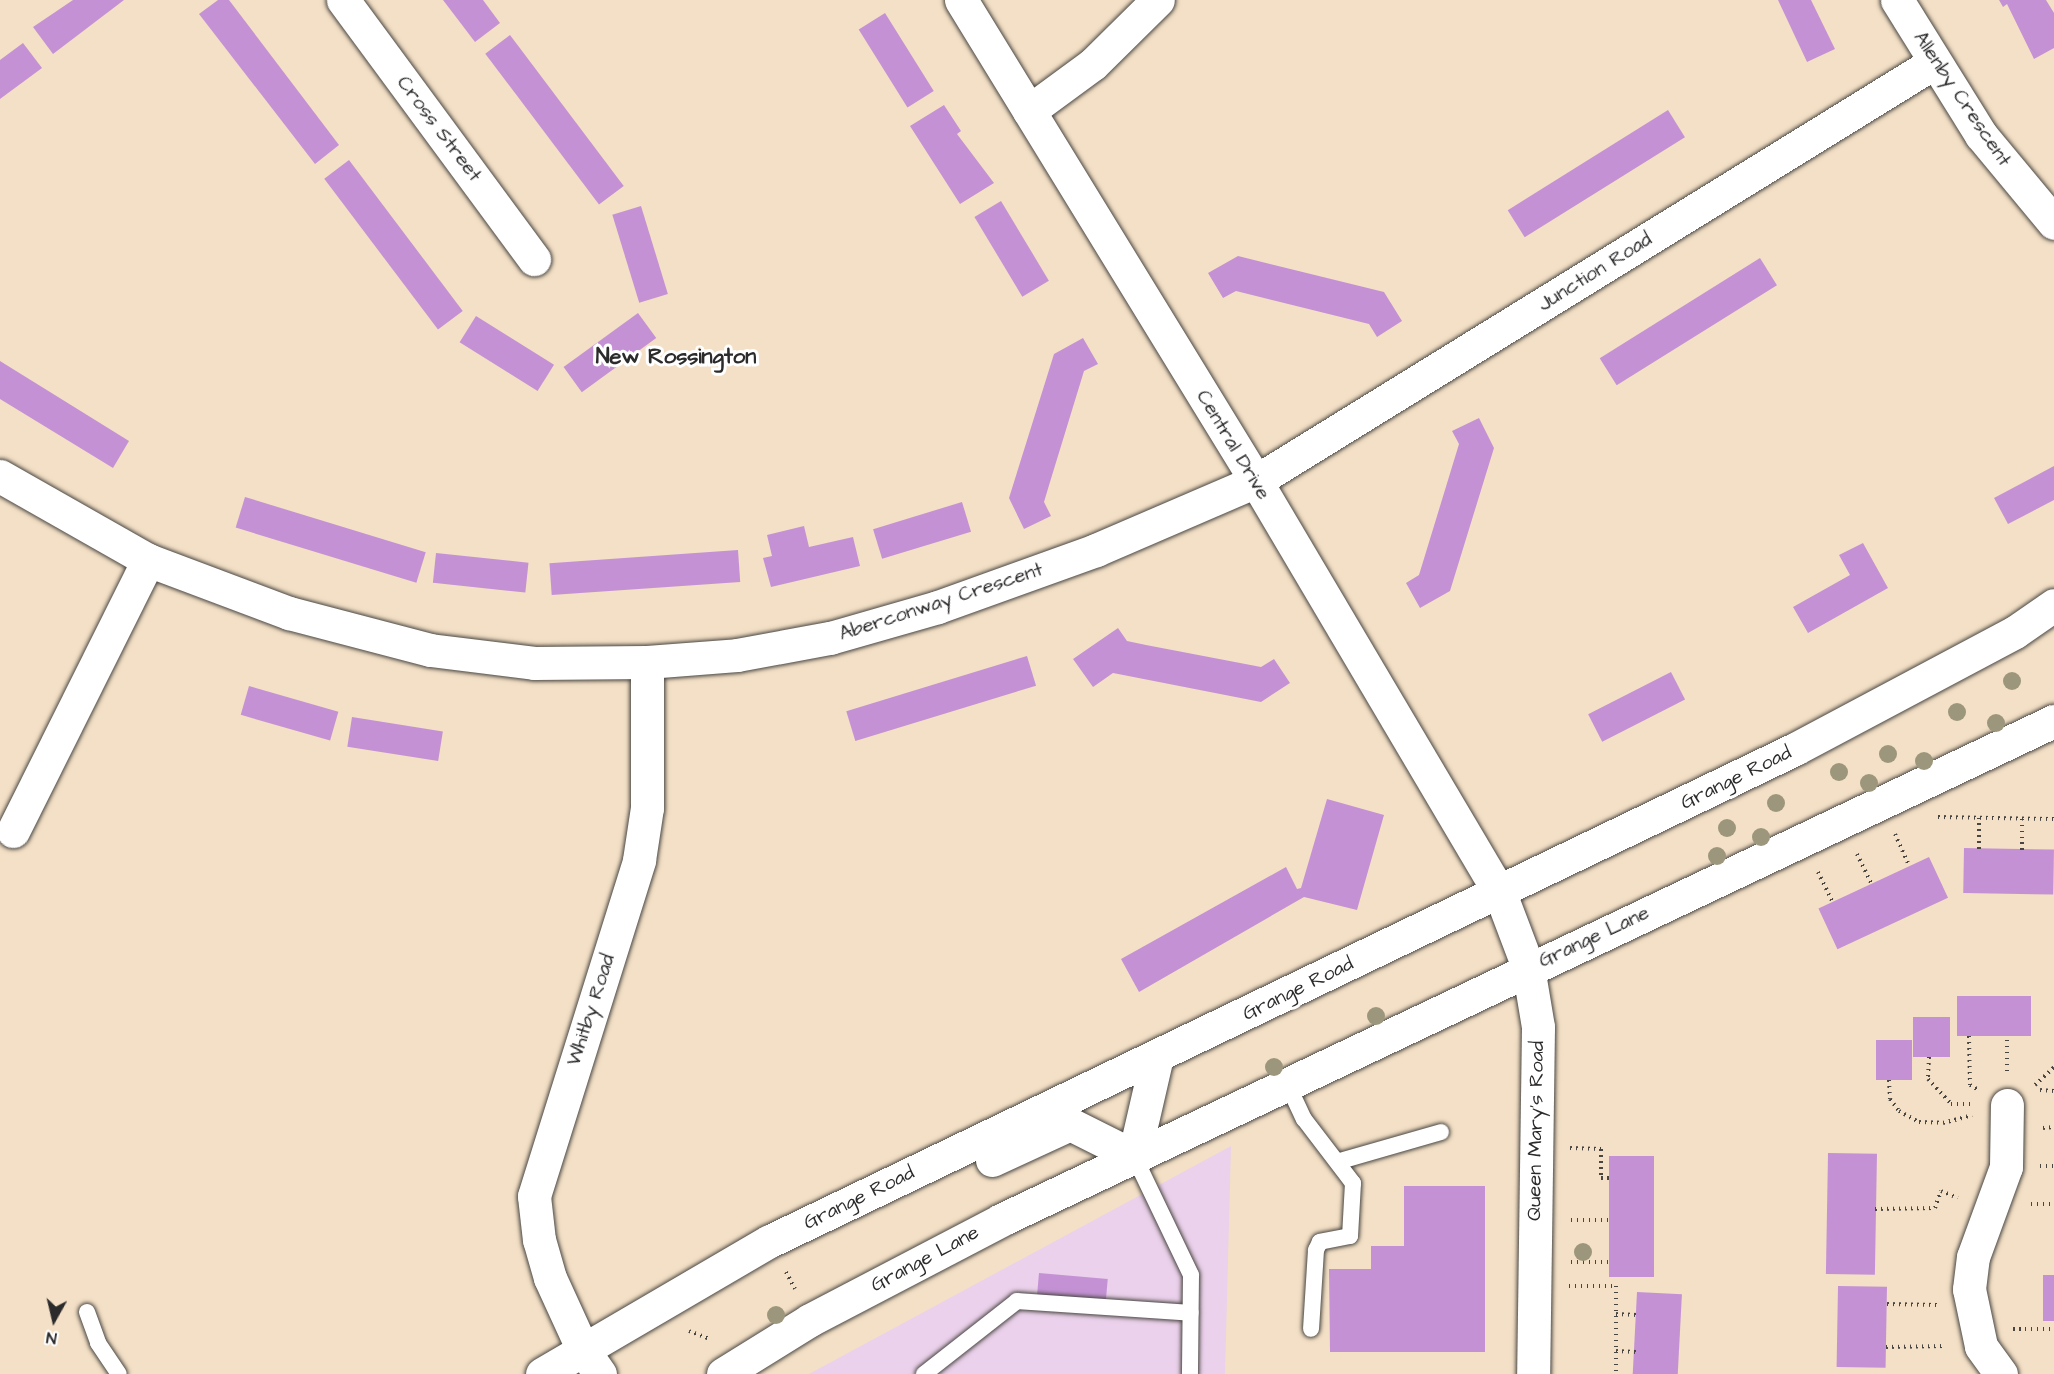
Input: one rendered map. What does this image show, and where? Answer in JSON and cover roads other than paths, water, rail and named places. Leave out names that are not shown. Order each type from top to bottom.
[{"type":"street","name":"Cross Street","points":[[343,0],[534,259]]},
{"type":"street","name":"Central Drive","points":[[961,0],[1256,482],[1500,893]]},
{"type":"street","points":[[1029,111],[1093,64],[1158,0]]},
{"type":"street","name":"Allenby Crescent","points":[[1897,0],[1981,135],[2054,223]]},
{"type":"street","name":"Junction Road","points":[[1256,482],[1935,62]]},
{"type":"street","name":"Aberconway Crescent","points":[[0,476],[148,560],[288,613],[430,650],[534,663],[647,662],[736,655],[818,640],[938,607],[1096,550],[1256,482]]},
{"type":"street","points":[[14,831],[148,560]]},
{"type":"street","name":"Grange Road","points":[[542,1374],[591,1361],[644,1312],[770,1241],[1500,893],[1795,749],[2015,632],[2054,605]]},
{"type":"street","name":"Whitby Road","points":[[591,1361],[550,1278],[539,1240],[534,1196],[639,860],[647,807],[647,662]]},
{"type":"street","name":"Grange Lane","points":[[723,1374],[810,1320],[1134,1156],[1528,967],[2054,721]]},
{"type":"street","name":"Queen Mary's Road","points":[[1500,893],[1528,967],[1538,1027],[1533,1374]]},
{"type":"street","points":[[914,1172],[980,1166],[1070,1124],[1134,1156],[1158,1056]]},
{"type":"street","points":[[2001,1374],[1981,1346],[1970,1306],[1973,1257],[2006,1167],[2007,1105]]},
{"type":"lane","points":[[1287,1083],[1304,1119],[1340,1161],[1353,1183],[1353,1231],[1346,1239],[1320,1242],[1316,1250],[1311,1329]]},
{"type":"lane","points":[[1340,1161],[1441,1132]]},
{"type":"lane","points":[[1134,1156],[1191,1275],[1190,1374]]},
{"type":"lane","points":[[924,1374],[1017,1302],[1191,1313]]},
{"type":"lane","points":[[87,1312],[98,1343],[119,1374]]},
{"type":"district","name":"New Rossington","points":[[676,357]]}]
